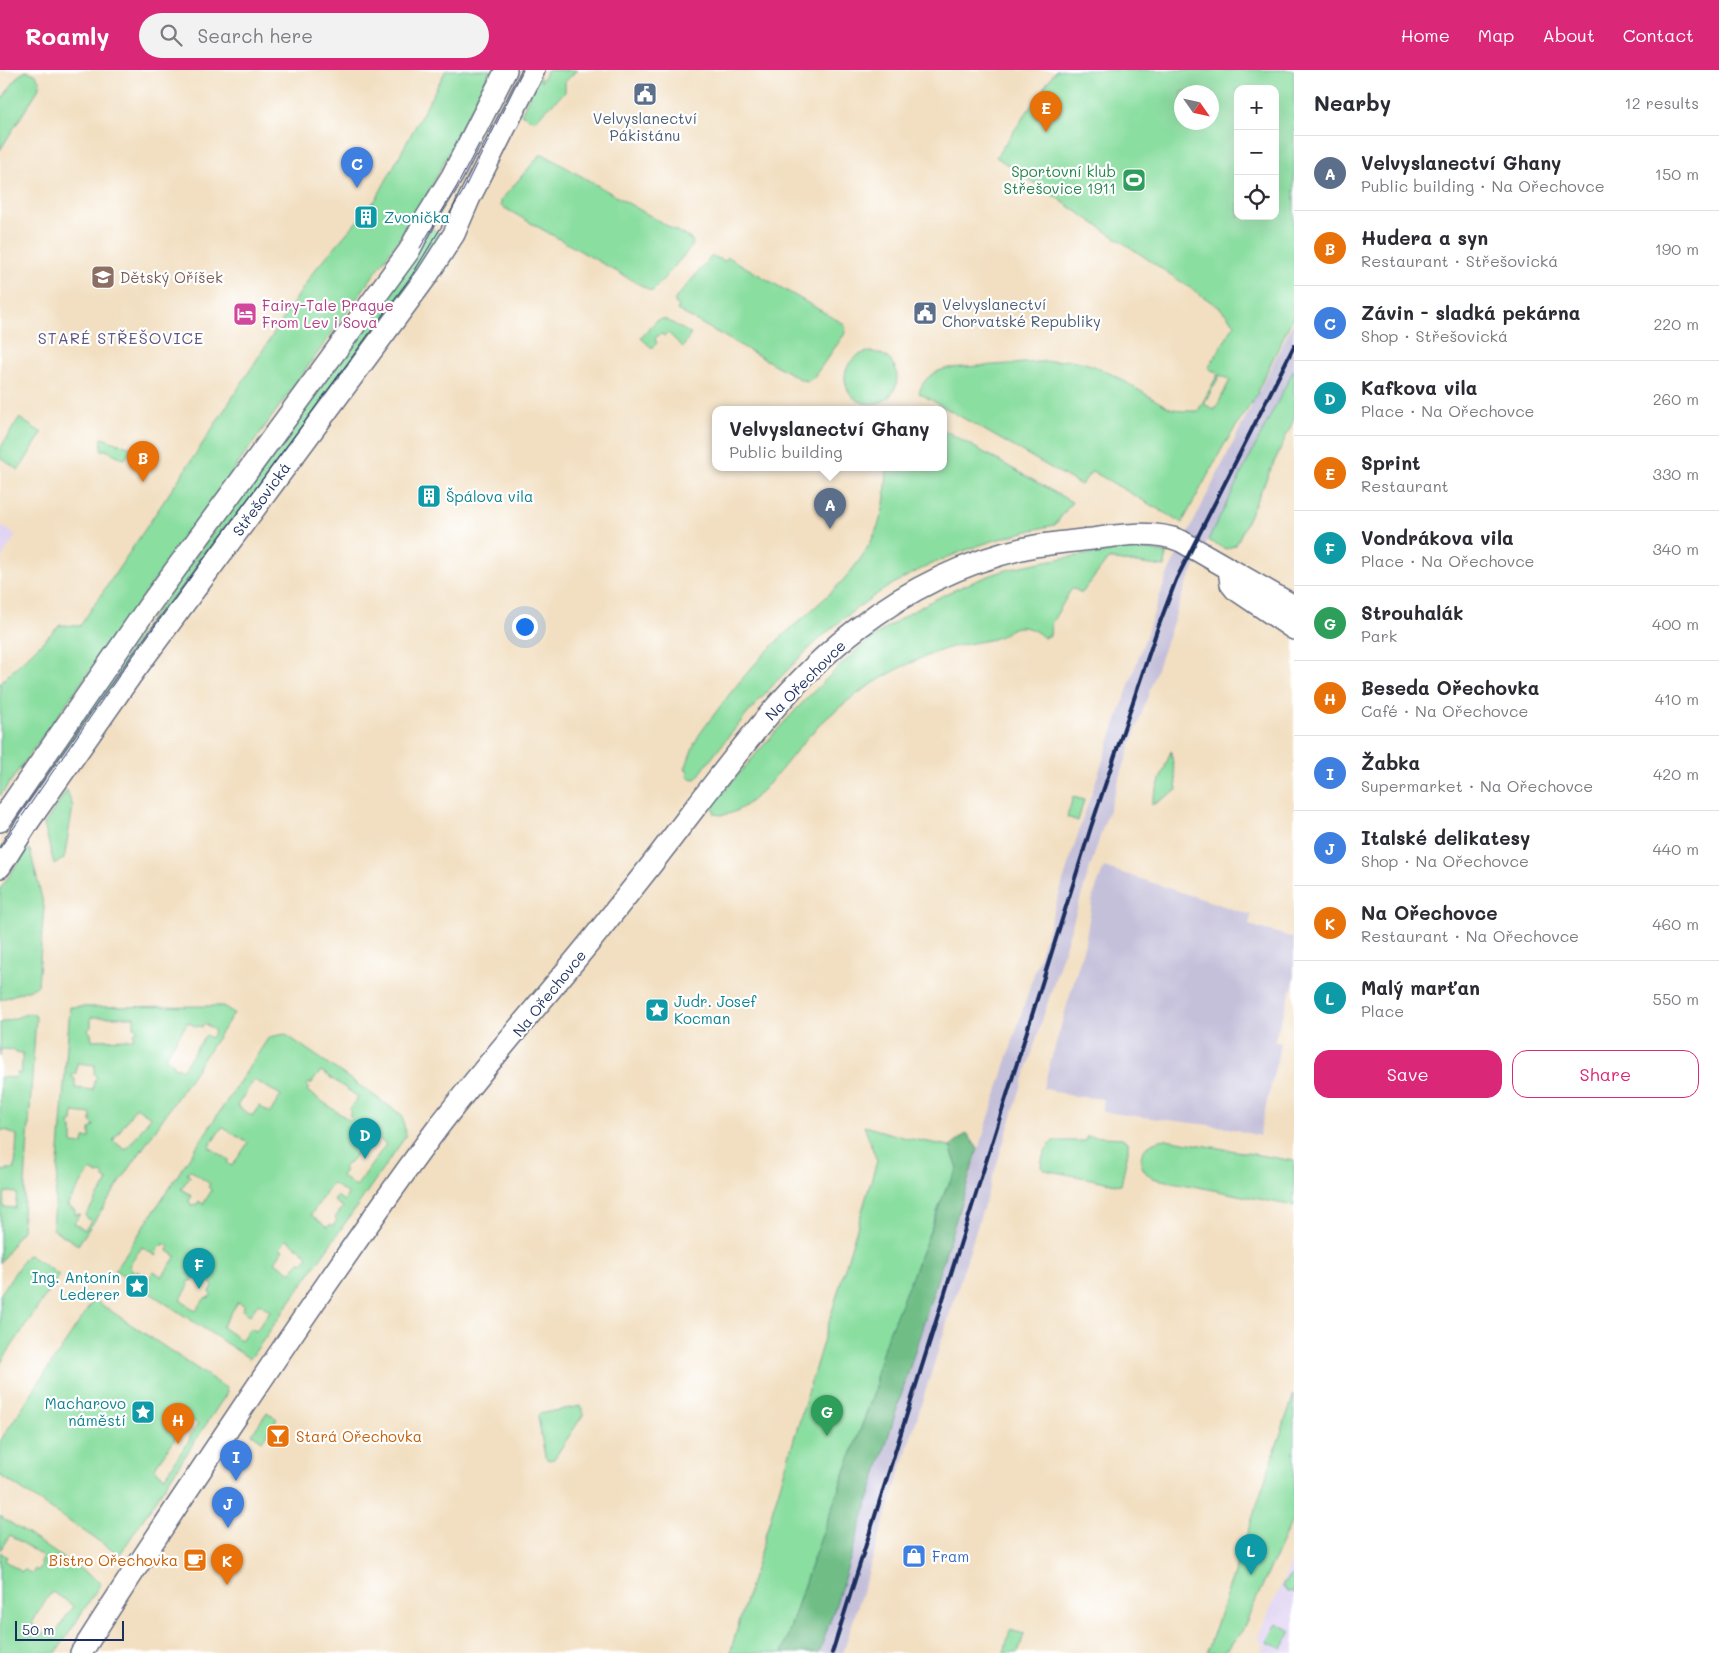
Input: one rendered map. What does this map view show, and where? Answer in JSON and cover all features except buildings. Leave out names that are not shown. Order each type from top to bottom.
[{"type":"street","name":"Střešovická","points":[[0,821],[148,607],[409,251],[426,218],[452,176],[506,70]]},
{"type":"street","name":"Střešovická","points":[[0,868],[29,821],[132,674],[427,276],[454,234],[469,198],[534,70]]},
{"type":"street","name":"Na Ořechovce","points":[[81,1653],[255,1389],[328,1282],[438,1128],[602,927],[730,761],[799,683],[832,650],[858,628],[901,599],[955,570],[1037,546],[1117,535],[1168,536],[1181,541],[1229,569]]},
{"type":"street","points":[[1229,569],[1294,606]]},
{"type":"street","points":[[1229,569],[1235,589],[1294,629]]},
{"type":"shaded area","points":[[1294,321],[1294,369],[1186,584],[1102,830],[843,1653],[819,1653],[1081,824],[1167,575]]},
{"type":"shaded area","points":[[0,525],[16,535],[0,560]]},
{"type":"shaded area","points":[[1104,867],[1251,915],[1249,925],[1294,938],[1294,982],[1274,1041],[1281,1043],[1259,1136],[1225,1127],[1102,1112],[1104,1099],[1072,1096],[1043,1088],[1085,943],[1093,896]]},
{"type":"shaded area","points":[[1294,1557],[1294,1653],[1261,1653],[1264,1645],[1259,1640],[1259,1634]]},
{"type":"green space","points":[[446,70],[491,70],[418,213],[0,796],[0,683],[60,625],[80,626],[201,446],[314,271],[376,199]]},
{"type":"green space","points":[[547,70],[577,70],[565,82],[565,92],[534,121],[521,114],[539,75],[541,82]]},
{"type":"green space","points":[[1056,70],[1294,70],[1294,315],[1258,393],[1224,445],[1182,523],[1092,471],[1081,485],[947,409],[947,406],[942,406],[919,393],[926,379],[939,371],[949,368],[1070,360],[1083,362],[1108,373],[1170,408],[1183,411],[1198,411],[1218,374],[1208,368],[1235,324],[1220,308],[996,157]],"holes":[[[1220,375],[1230,380],[1215,410],[1204,404]]]},
{"type":"green space","points":[[26,71],[35,74],[40,81],[38,90],[0,150],[0,102],[18,76]]},
{"type":"green space","points":[[543,154],[692,240],[693,245],[653,291],[501,206],[501,200],[540,155]]},
{"type":"green space","points":[[431,228],[447,235],[53,778],[42,771]]},
{"type":"green space","points":[[712,256],[725,261],[728,257],[844,324],[846,329],[844,335],[813,378],[808,381],[802,380],[677,310],[679,306],[675,303],[675,299]]},
{"type":"green space","points":[[662,319],[691,334],[683,347],[668,333],[665,336],[661,334],[657,336],[655,339],[657,343],[652,348],[641,338],[657,320]]},
{"type":"green space","points":[[871,352],[881,354],[889,360],[895,368],[897,378],[895,388],[889,396],[881,402],[871,404],[861,402],[853,396],[847,388],[845,378],[847,368],[853,360],[861,354]]},
{"type":"green space","points":[[1294,369],[1294,419],[1236,545],[1226,549],[1208,540]]},
{"type":"green space","points":[[19,418],[42,433],[19,470],[0,458],[0,449]]},
{"type":"green space","points":[[947,432],[1072,502],[1055,525],[1015,534],[957,553],[902,579],[873,597],[844,618],[789,668],[739,724],[696,779],[689,778],[688,770],[685,769],[692,749],[703,729],[750,669],[775,643],[823,600],[852,569],[865,552],[875,534],[885,496],[887,471],[947,471]]},
{"type":"green space","points":[[102,438],[132,448],[124,459],[106,450],[101,450]]},
{"type":"green space","points":[[1121,549],[1144,549],[1166,553],[1165,567],[1108,559],[1082,593],[1072,588],[1051,624],[1050,636],[1045,636],[1044,638],[1028,628],[1014,628],[996,638],[952,647],[913,662],[894,672],[856,695],[822,722],[779,773],[753,799],[740,809],[727,814],[715,814],[712,806],[804,701],[857,650],[899,619],[944,595],[991,575],[1039,562]]},
{"type":"green space","points":[[1171,751],[1177,790],[1151,804]]},
{"type":"green space","points":[[67,790],[73,807],[64,859],[54,864],[44,825]]},
{"type":"green space","points":[[1073,797],[1084,800],[1078,821],[1067,817]]},
{"type":"green space","points":[[28,849],[30,850],[44,907],[38,985],[0,1000],[0,889]]},
{"type":"green space","points":[[223,1006],[234,1013],[78,1245],[53,1229],[70,1007]],"holes":[[[91,1017],[134,1017],[134,1027],[137,1028],[137,1031],[134,1033],[134,1039],[92,1040],[88,1030],[91,1027]],[[188,1022],[196,1027],[202,1027],[204,1023],[215,1031],[211,1038],[206,1035],[182,1070],[178,1067],[174,1068],[172,1063],[165,1057]],[[77,1063],[95,1065],[94,1074],[97,1078],[94,1081],[93,1090],[75,1088],[75,1079],[72,1075],[76,1073]],[[136,1107],[151,1117],[126,1150],[113,1141]],[[73,1112],[91,1114],[91,1122],[94,1126],[90,1129],[90,1138],[84,1138],[83,1144],[72,1143],[72,1128],[68,1124],[72,1121]],[[90,1170],[98,1174],[102,1173],[108,1181],[85,1216],[91,1221],[85,1230],[74,1223],[80,1214],[75,1215],[75,1210],[67,1205]]]},
{"type":"green space","points":[[30,1013],[36,1016],[22,1230],[0,1263],[0,1170],[15,1169],[17,1135],[9,1131],[0,1130],[0,1077],[14,1078],[17,1076],[17,1073],[21,1073],[23,1053],[15,1052],[15,1050],[1,1049],[0,1056],[0,1023]],"holes":[[[5,1192],[17,1193],[15,1208],[3,1207]]]},
{"type":"green space","points":[[285,1034],[402,1115],[406,1136],[250,1359],[115,1270],[269,1037]],"holes":[[[321,1071],[358,1097],[349,1110],[351,1112],[349,1115],[352,1117],[349,1120],[307,1091],[309,1083],[311,1084]],[[254,1080],[281,1095],[270,1113],[259,1106],[252,1116],[237,1106]],[[222,1127],[248,1143],[232,1166],[227,1163],[229,1160],[209,1147]],[[372,1134],[386,1144],[356,1187],[341,1176],[345,1170],[343,1168],[347,1163],[349,1164],[356,1154],[358,1155]],[[190,1170],[210,1184],[208,1187],[212,1190],[203,1204],[199,1201],[197,1204],[191,1205],[189,1201],[192,1196],[181,1189],[190,1176],[187,1174]],[[332,1183],[348,1194],[344,1201],[337,1196],[334,1201],[343,1207],[335,1218],[337,1220],[333,1226],[330,1224],[328,1227],[311,1215]],[[287,1239],[308,1256],[303,1263],[299,1261],[291,1273],[275,1262],[283,1250],[280,1249]],[[163,1244],[168,1245],[168,1251],[176,1256],[162,1277],[154,1271],[148,1279],[137,1271],[136,1273],[130,1269],[131,1267],[129,1266],[142,1247],[156,1256],[157,1250]],[[201,1268],[213,1276],[209,1282],[213,1286],[210,1291],[211,1295],[205,1298],[196,1311],[180,1300],[189,1286],[187,1284],[188,1281],[192,1281]],[[238,1302],[245,1306],[242,1310],[250,1315],[259,1303],[270,1311],[256,1331],[250,1328],[241,1340],[222,1327]]]},
{"type":"green space","points":[[864,1126],[906,1138],[950,1146],[958,1169],[946,1189],[876,1373],[876,1386],[804,1585],[782,1653],[730,1653],[877,1161]]},
{"type":"green space","points":[[967,1133],[978,1149],[819,1653],[782,1653],[808,1573],[876,1387],[876,1373],[886,1340],[946,1189],[958,1169],[950,1146]]},
{"type":"green space","points":[[1087,1136],[1122,1138],[1128,1142],[1121,1185],[1045,1170],[1041,1167],[1044,1153],[1053,1141],[1085,1141]]},
{"type":"green space","points":[[1166,1139],[1294,1161],[1294,1206],[1152,1178],[1142,1166],[1142,1154],[1145,1148],[1151,1144]]},
{"type":"green space","points":[[29,1255],[58,1274],[58,1277],[0,1364],[0,1295],[26,1256]]},
{"type":"green space","points":[[93,1301],[96,1301],[226,1388],[227,1393],[120,1554],[0,1475],[0,1441]],"holes":[[[189,1418],[198,1424],[165,1477],[154,1469]]]},
{"type":"green space","points":[[1294,1394],[1294,1516],[1242,1631],[1228,1648],[1220,1653],[1207,1653]]},
{"type":"green space","points":[[580,1406],[583,1408],[583,1415],[554,1459],[548,1460],[545,1457],[539,1414]]},
{"type":"green space","points":[[267,1412],[277,1419],[262,1441],[252,1434]]},
{"type":"green space","points":[[0,1516],[101,1583],[56,1653],[0,1653],[0,1552],[7,1557],[5,1561],[22,1572],[24,1569],[32,1574],[35,1569],[38,1571],[43,1557],[10,1535],[0,1550]],"holes":[[[52,1592],[73,1606],[53,1637],[32,1624],[43,1607],[42,1605]]]},
{"type":"green space","points":[[1291,1576],[1294,1576],[1294,1593],[1290,1591],[1288,1593],[1282,1586]]},
{"type":"green space","points":[[1277,1623],[1291,1631],[1282,1649],[1267,1642]]},
{"type":"green space","points":[[1010,1630],[1024,1634],[1018,1653],[1004,1653]]},
{"type":"tram line","points":[[0,848],[125,667],[412,275],[462,193],[523,70]]},
{"type":"tram line","points":[[420,248],[457,186],[479,144]]},
{"type":"railway","points":[[832,1653],[1091,827],[1157,630],[1176,580],[1294,346]]},
{"type":"place","name":"Velvyslanectví Pákistánu","points":[[645,94]]},
{"type":"place","name":"Sprint","points":[[1046,132]]},
{"type":"place","name":"Sportovní klub Střešovice 1911","points":[[1134,180]]},
{"type":"place","name":"Závin - sladká pekárna","points":[[357,188]]},
{"type":"place","name":"Zvonička","points":[[366,217]]},
{"type":"place","name":"Dětský Oříšek","points":[[103,277]]},
{"type":"place","name":"Velvyslanectví Chorvatské Republiky","points":[[925,313]]},
{"type":"place","name":"Fairy-Tale Prague From Lev i Sova","points":[[245,314]]},
{"type":"place","name":"Hudera a syn","points":[[143,482]]},
{"type":"place","name":"Špálova vila","points":[[429,496]]},
{"type":"place","name":"Velvyslanectví Ghany","points":[[830,529]]},
{"type":"place","name":"Judr. Josef Kocman","points":[[657,1010]]},
{"type":"place","name":"Kafkova vila","points":[[365,1159]]},
{"type":"place","name":"Ing. Antonín Lederer","points":[[137,1286]]},
{"type":"place","name":"Vondrákova vila","points":[[199,1289]]},
{"type":"place","name":"Macharovo náměstí","points":[[143,1412]]},
{"type":"place","name":"Stará Ořechovka","points":[[278,1436]]},
{"type":"place","name":"Strouhalák","points":[[827,1436]]},
{"type":"place","name":"Beseda Ořechovka","points":[[178,1444]]},
{"type":"place","name":"Žabka","points":[[236,1481]]},
{"type":"place","name":"Italské delikatesy","points":[[228,1528]]},
{"type":"place","name":"Fram","points":[[914,1556]]},
{"type":"place","name":"Bistro Ořechovka","points":[[195,1560]]},
{"type":"place","name":"Malý marťan","points":[[1251,1575]]},
{"type":"place","name":"Na Ořechovce","points":[[227,1585]]},
{"type":"district","name":"STARÉ STŘEŠOVICE","points":[[121,337]]}]
